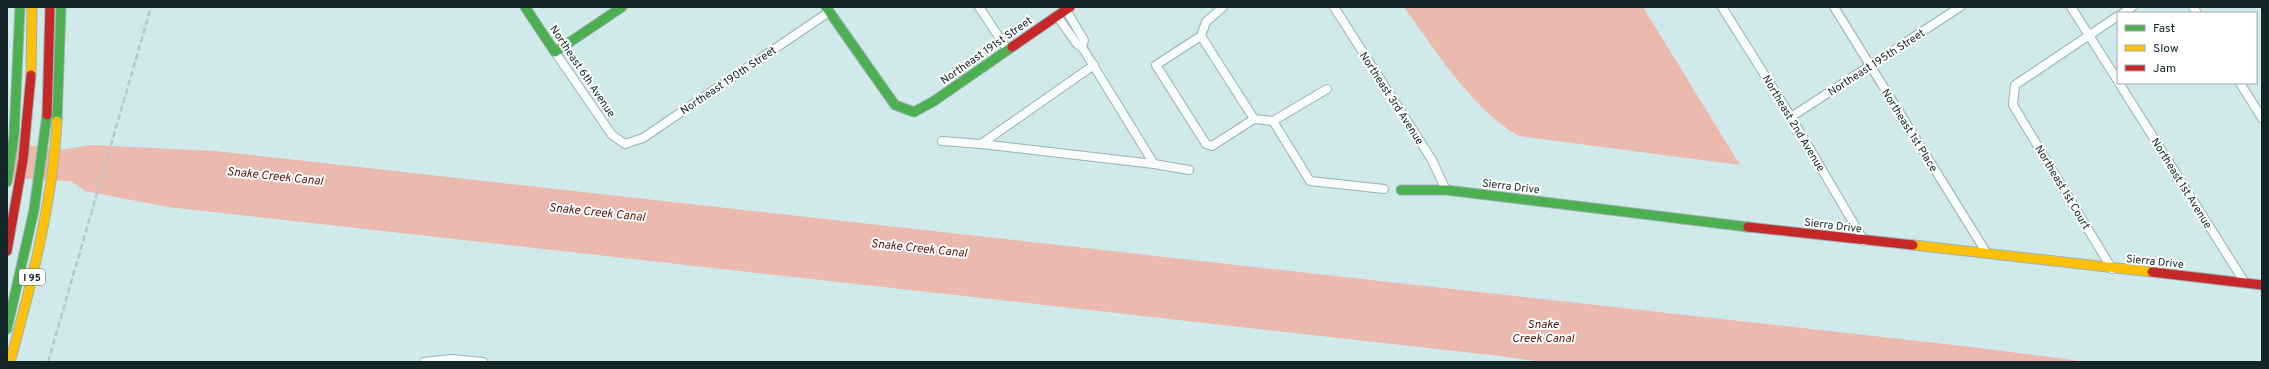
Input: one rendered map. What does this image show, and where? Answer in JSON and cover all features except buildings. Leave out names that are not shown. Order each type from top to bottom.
[{"type":"main road","points":[[7,182],[14,136],[20,7]]},
{"type":"main road","points":[[7,250],[18,193],[26,139],[32,7]]},
{"type":"main road","points":[[7,329],[26,252],[38,192],[45,136],[50,72],[50,7]]},
{"type":"main road","name":"I 95","points":[[10,362],[26,305],[49,191],[56,135],[62,7]]},
{"type":"main road","name":"Northeast 6th Avenue","points":[[525,7],[555,52]]},
{"type":"main road","points":[[555,52],[622,7]]},
{"type":"main road","name":"Northeast 191st Street","points":[[828,10],[895,105],[914,112],[934,101],[1007,49],[1068,9]]},
{"type":"main road","name":"Sierra Drive","points":[[1401,190],[1446,190],[1864,241],[1986,252],[2112,269],[2262,285]]},
{"type":"street","points":[[979,7],[1007,49]]},
{"type":"street","name":"Northeast 3rd Avenue","points":[[1334,7],[1432,160],[1446,190]]},
{"type":"street","name":"Northeast 2nd Avenue","points":[[1722,7],[1791,117],[1864,241]]},
{"type":"street","name":"Northeast 1st Place","points":[[1834,7],[1986,252]]},
{"type":"street","name":"Northeast 1st Avenue","points":[[2071,7],[2117,79]]},
{"type":"street","points":[[1220,8],[1206,22],[1201,36],[1156,65],[1206,144],[1212,146],[1254,119],[1273,121],[1327,89]]},
{"type":"street","name":"Northeast 195th Street","points":[[1791,117],[1870,67],[1957,8]]},
{"type":"street","points":[[1068,9],[1084,40],[1082,47]]},
{"type":"street","name":"Northeast 190th Street","points":[[625,144],[643,138],[828,10]]},
{"type":"street","points":[[1057,16],[1077,44],[1082,47],[1154,164]]},
{"type":"street","points":[[2089,35],[2117,17]]},
{"type":"street","name":"Northeast 1st Court","points":[[2089,35],[2015,85],[2013,105],[2112,269]]},
{"type":"street","points":[[1201,36],[1254,119]]},
{"type":"street","name":"Northeast 6th Avenue","points":[[555,52],[612,135],[625,144]]},
{"type":"street","points":[[981,144],[1094,66]]},
{"type":"street","name":"Northeast 1st Avenue","points":[[2120,84],[2245,283]]},
{"type":"street","points":[[2241,84],[2262,118]]},
{"type":"street","points":[[1273,121],[1310,181],[1384,189]]},
{"type":"street","points":[[942,141],[981,144],[1154,164],[1189,170]]},
{"type":"street","points":[[424,362],[451,359],[483,362]]},
{"type":"water","points":[[1404,7],[1643,7],[1740,165],[1519,136],[1502,125],[1471,95],[1442,60]]},
{"type":"water","name":"Snake Creek Canal","points":[[7,142],[61,150],[91,145],[215,151],[1963,346],[2088,362],[1542,362],[1491,355],[168,207],[85,191],[71,181],[7,178]]},
{"type":"railway","points":[[48,362],[151,7]]},
{"type":"traffic: fast","points":[[7,182],[14,136],[20,7]]},
{"type":"traffic: fast","points":[[57,121],[61,7]]},
{"type":"traffic: fast","points":[[525,7],[555,52],[622,7]]},
{"type":"traffic: fast","points":[[826,7],[895,105],[914,112],[934,101],[1012,47]]},
{"type":"traffic: fast","points":[[7,329],[34,210],[47,115]]},
{"type":"traffic: fast","points":[[1401,190],[1446,190],[1748,227]]},
{"type":"traffic: slow","points":[[31,75],[32,7]]},
{"type":"traffic: slow","points":[[10,362],[40,243],[51,181],[57,121]]},
{"type":"traffic: slow","points":[[1913,245],[2152,272]]},
{"type":"traffic: jam","points":[[47,115],[50,7]]},
{"type":"traffic: jam","points":[[1012,47],[1070,7]]},
{"type":"traffic: jam","points":[[7,251],[23,160],[31,75]]},
{"type":"traffic: jam","points":[[1748,227],[1913,245]]},
{"type":"traffic: jam","points":[[2152,272],[2262,285]]}]
